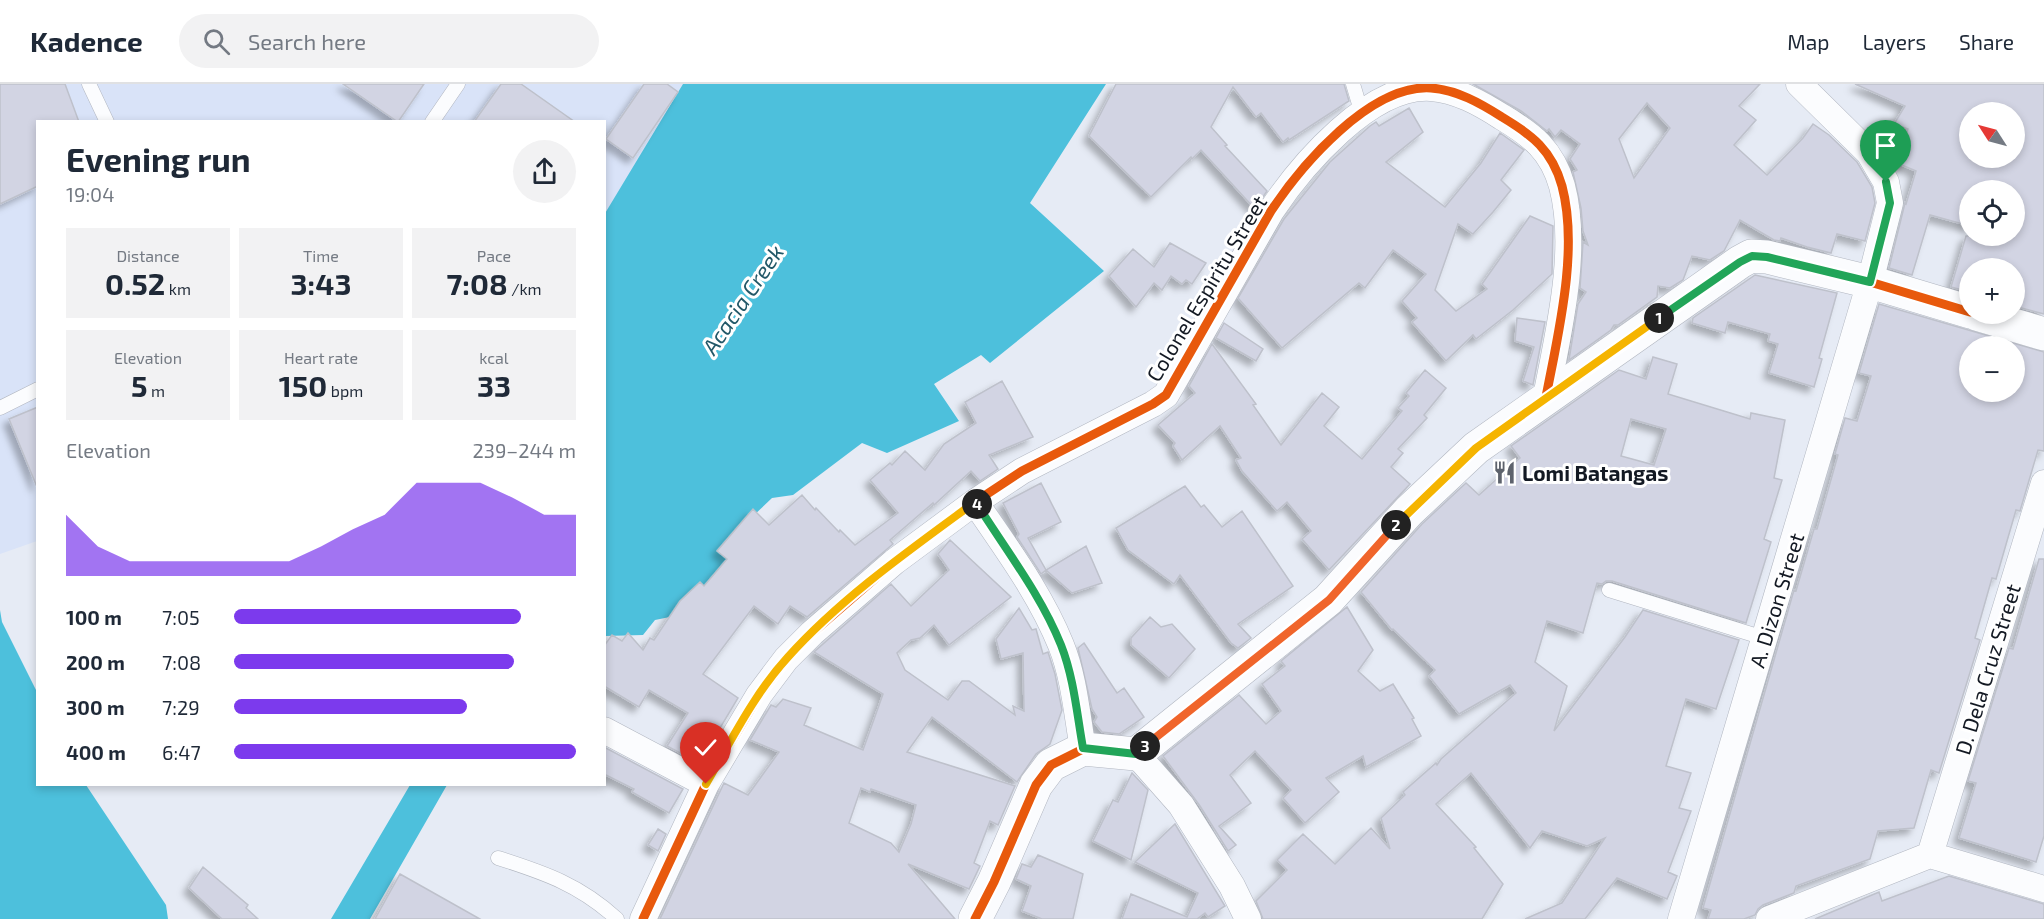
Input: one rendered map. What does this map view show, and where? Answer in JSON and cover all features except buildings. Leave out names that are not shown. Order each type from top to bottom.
[{"type":"street","name":"A. Dizon Street","points":[[1681,919],[1870,282],[1890,203],[1886,182],[1869,153],[1799,84]]},
{"type":"street","name":"Colonel Espiritu Street","points":[[643,919],[706,784],[759,695],[786,658],[894,562],[975,502],[1022,471],[1153,404],[1166,395],[1288,185],[1325,144],[1362,114],[1387,99],[1419,88],[1433,88],[1461,95],[1518,126],[1532,136],[1550,157],[1562,187],[1567,218],[1567,244],[1563,307],[1546,398]]},
{"type":"street","points":[[1136,754],[1329,600],[1409,511],[1476,448],[1740,262],[1752,256],[1767,257],[1870,282],[1959,309]]},
{"type":"street","points":[[2010,324],[2044,334]]},
{"type":"street","name":"D. Dela Cruz Street","points":[[1930,855],[2044,483]]},
{"type":"street","points":[[975,502],[1040,601],[1062,646],[1072,685],[1083,748]]},
{"type":"street","points":[[606,731],[706,784]]},
{"type":"street","points":[[975,919],[994,882],[1036,785],[1051,765],[1083,748],[1136,754],[1181,805],[1232,886],[1248,919]]},
{"type":"street","points":[[1769,919],[1930,855],[2044,889]]},
{"type":"lane","points":[[89,84],[106,120]]},
{"type":"lane","points":[[433,120],[458,84]]},
{"type":"lane","points":[[1353,84],[1362,114]]},
{"type":"lane","points":[[0,408],[36,390]]},
{"type":"lane","points":[[1609,590],[1764,639]]},
{"type":"lane","points":[[498,858],[548,874],[598,902],[617,919]]},
{"type":"shaded area","points":[[0,84],[683,84],[606,213],[606,120],[36,120],[36,541],[0,554]]},
{"type":"water","name":"Acacia Creek","points":[[683,84],[1106,84],[1030,203],[1104,271],[990,363],[981,355],[934,384],[959,421],[887,453],[862,443],[793,495],[772,498],[750,519],[699,611],[655,620],[643,635],[606,636],[606,212]]},
{"type":"water","points":[[0,610],[2,622],[36,690],[36,786],[87,786],[166,905],[168,919],[0,919]]},
{"type":"water","points":[[409,786],[446,786],[370,919],[331,919]]},
{"type":"cycle path","points":[[643,919],[706,784],[759,695],[786,659],[812,633],[894,562],[975,502],[1022,471],[1153,404],[1166,395],[1271,211],[1284,193],[1300,172],[1339,131],[1361,113],[1384,99],[1408,90],[1431,88],[1459,94],[1523,130],[1540,145],[1553,163],[1562,186],[1567,211],[1568,264],[1561,319],[1546,397]]},
{"type":"cycle path","points":[[975,919],[994,882],[1036,785],[1051,765],[1083,749],[1136,754],[1328,600],[1409,511],[1476,448],[1740,262],[1751,256],[1767,257],[1870,282],[1959,309]]},
{"type":"place","name":"Lomi Batangas","points":[[1504,472]]},
{"type":"route","points":[[706,784],[759,695],[786,658],[894,562],[975,502],[1040,601],[1062,646],[1072,685],[1083,748],[1136,754],[1329,600],[1409,511],[1476,448],[1740,262],[1752,256],[1767,257],[1870,282],[1890,203],[1886,182]]}]
